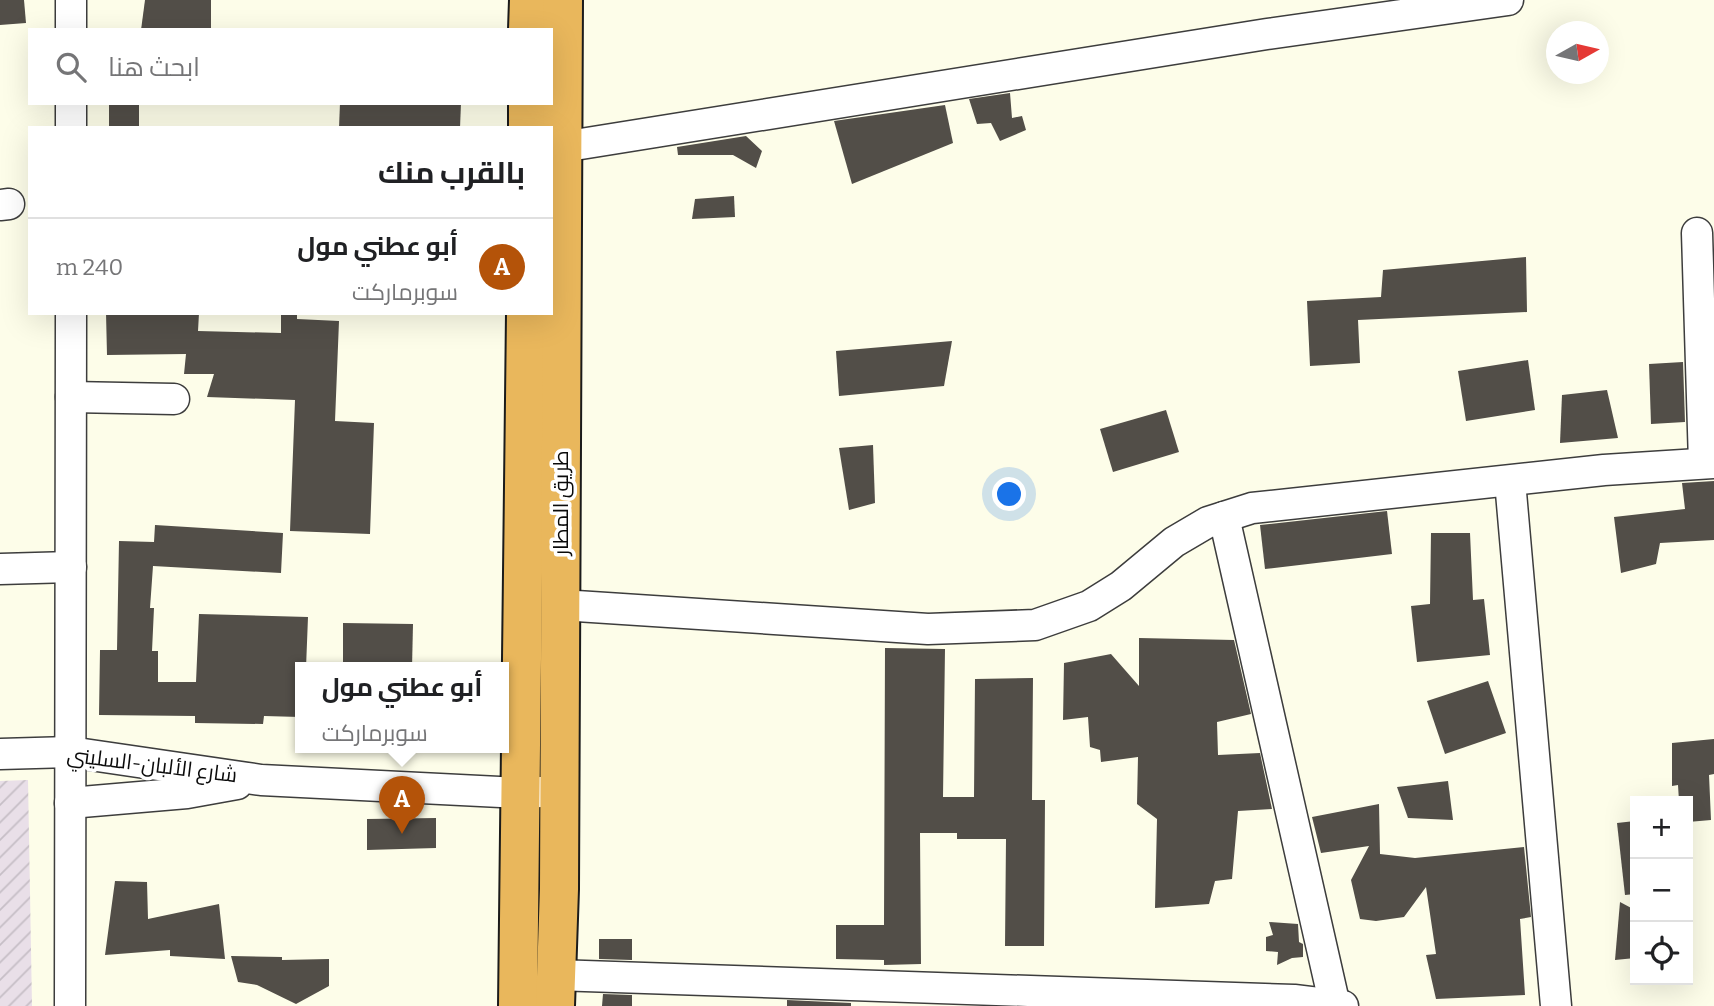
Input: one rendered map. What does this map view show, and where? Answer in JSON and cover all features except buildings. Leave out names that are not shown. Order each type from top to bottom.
[{"type":"highway","points":[[528,28],[529,0]]},
{"type":"highway","name":"طريق المطار","points":[[555,990],[559,889],[563,0]]},
{"type":"highway","points":[[527,126],[528,105]]},
{"type":"highway","name":"طريق المطار","points":[[518,1006],[526,315]]},
{"type":"street","points":[[71,0],[71,28]]},
{"type":"street","points":[[562,147],[1240,38],[1508,0]]},
{"type":"street","points":[[71,105],[71,126]]},
{"type":"street","points":[[561,606],[928,629],[1035,625],[1089,606],[1121,586],[1174,542],[1208,522],[1252,508],[1604,470],[1709,463],[1697,233]]},
{"type":"street","points":[[70,1006],[71,315]]},
{"type":"street","points":[[71,397],[174,399]]},
{"type":"street","points":[[1510,481],[1556,1006]]},
{"type":"street","points":[[555,990],[1184,995],[1294,1000],[1337,1005],[1224,517]]},
{"type":"street","points":[[0,569],[71,567]]},
{"type":"street","name":"شارع الألبان-السليني","points":[[0,754],[70,752],[261,780],[521,793],[559,791]]},
{"type":"street","name":"شارع الألبان-السليني","points":[[70,803],[187,793],[261,780]]},
{"type":"shaded area","points":[[28,780],[32,1006],[0,1006],[0,781]]},
{"type":"place","name":"أبو عطني مول","points":[[402,834]]}]
